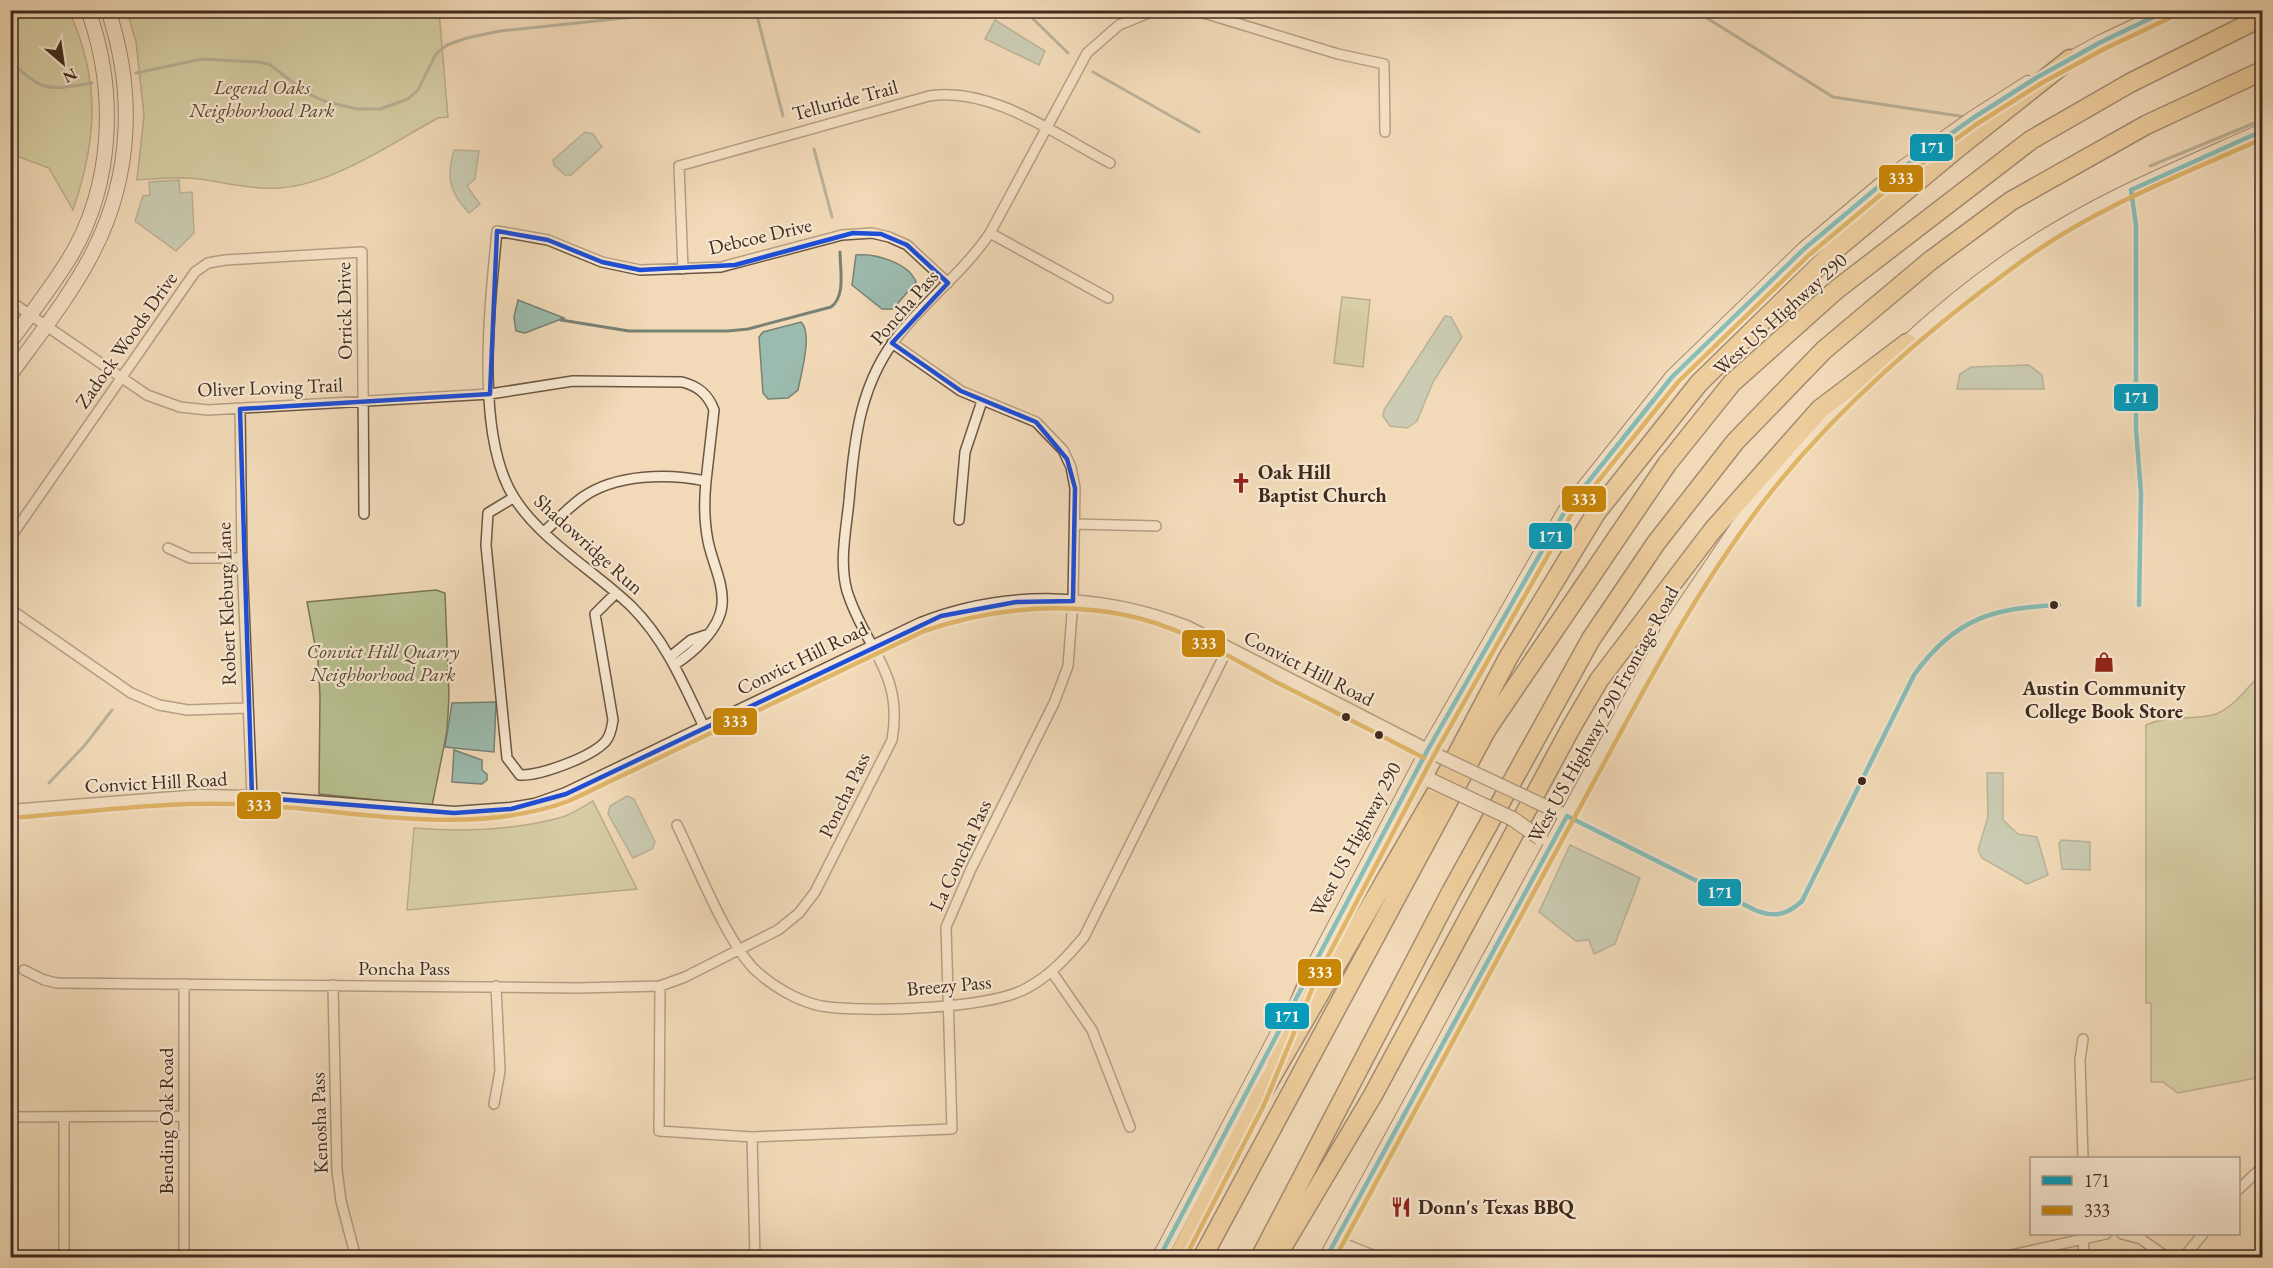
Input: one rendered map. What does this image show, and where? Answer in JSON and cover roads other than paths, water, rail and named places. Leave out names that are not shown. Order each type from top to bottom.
[{"type":"highway","name":"West US Highway 290","points":[[1202,1257],[1392,909],[1487,729],[1667,464],[1732,383],[1836,290],[2031,140],[2130,82],[2262,18]]},
{"type":"highway","points":[[1257,1102],[1508,658],[1596,513],[1699,382],[1836,249],[2070,59]]},
{"type":"highway","points":[[1260,1257],[1451,892],[1591,639],[1656,543],[1735,442],[1824,350],[1930,261],[2011,201],[2146,124],[2262,72]]},
{"type":"highway","points":[[1276,1257],[1373,1095],[1599,680],[1712,531],[1820,409],[1907,343]]},
{"type":"highway","points":[[1392,909],[1438,780]]},
{"type":"main road","points":[[10,342],[69,258],[88,220],[106,149],[106,80],[100,48],[88,10]]},
{"type":"main road","points":[[10,375],[94,251],[106,224],[123,161],[127,127],[126,96],[122,66],[108,10]]},
{"type":"main road","name":"West US Highway 290","points":[[1159,1257],[1427,751],[1565,511],[1672,376],[1804,249],[1891,176],[1973,118],[2070,59],[2169,10]]},
{"type":"main road","name":"West US Highway 290 Frontage Road","points":[[1326,1257],[1671,625],[1757,498],[1834,411],[1907,343],[2018,254],[2061,226],[2131,190],[2262,131]]},
{"type":"main road","points":[[1405,794],[1416,786],[1438,780],[1513,819],[1540,838],[1543,860]]},
{"type":"main road","points":[[1176,1257],[1257,1102],[1310,974]]},
{"type":"street","name":"Poncha Pass","points":[[24,970],[44,980],[57,983],[578,988],[660,986],[739,951],[785,924],[799,913],[815,892],[892,740],[896,716],[894,691],[848,592],[843,564],[857,421],[872,379],[892,343],[948,283],[990,233],[1080,62],[1094,45],[1119,25],[1156,10]]},
{"type":"street","points":[[1194,10],[1338,54],[1384,64],[1385,132]]},
{"type":"street","name":"Telluride Trail","points":[[683,269],[679,166],[941,94],[964,94],[988,100],[1110,163]]},
{"type":"street","name":"Debcoe Drive","points":[[497,231],[548,240],[602,262],[626,268],[683,269],[735,265],[842,235],[881,234],[907,245],[948,283]]},
{"type":"street","name":"Shadowridge Run","points":[[497,231],[490,311],[490,393],[496,457],[513,498],[544,532],[616,593],[650,627],[672,661],[704,728]]},
{"type":"street","points":[[990,233],[1108,298]]},
{"type":"street","name":"Zadock Woods Drive","points":[[10,538],[186,284],[204,265],[225,260],[362,252]]},
{"type":"street","name":"Orrick Drive","points":[[362,252],[364,514]]},
{"type":"street","name":"Oliver Loving Trail","points":[[10,301],[147,395],[170,405],[193,409],[240,409],[490,393],[573,381],[682,382],[693,385],[710,400],[714,410],[715,422],[706,481],[704,513],[722,604],[718,620],[690,654],[672,661]]},
{"type":"street","name":"La Concha Pass","points":[[660,986],[659,1131],[752,1137],[952,1129],[946,927],[951,912],[1058,693],[1071,650],[1074,479],[1067,459],[1057,442],[1029,418],[982,401],[953,386],[892,343]]},
{"type":"street","points":[[959,520],[965,452],[982,401]]},
{"type":"street","name":"Robert Kleburg Lane","points":[[240,409],[242,558],[252,797]]},
{"type":"street","points":[[544,532],[585,496],[605,486],[660,476],[706,481]]},
{"type":"street","points":[[513,498],[488,513],[486,545],[507,758],[520,775],[536,774],[568,763],[597,748],[609,735],[614,720],[595,614],[616,593]]},
{"type":"street","points":[[1075,524],[1156,526]]},
{"type":"street","points":[[168,548],[190,558],[242,558]]},
{"type":"street","name":"Convict Hill Road","points":[[10,811],[200,796],[252,797],[454,813],[535,805],[566,794],[921,624],[966,609],[1041,600],[1073,601],[1152,614],[1228,648],[1427,751],[1567,816]]},
{"type":"street","points":[[10,609],[131,693],[159,705],[188,710],[248,708]]},
{"type":"street","name":"Breezy Pass","points":[[677,825],[739,951],[756,970],[777,987],[799,999],[820,1005],[858,1008],[947,1006],[982,1003],[1006,997],[1027,989],[1052,972],[1084,936],[1228,648]]},
{"type":"street","points":[[1052,972],[1075,1001],[1092,1030],[1130,1127]]},
{"type":"street","name":"Bending Oak Road","points":[[184,984],[184,1257]]},
{"type":"street","name":"Kenosha Pass","points":[[333,985],[338,1170],[341,1201],[356,1257]]},
{"type":"street","points":[[494,1104],[500,1071],[495,986]]},
{"type":"street","points":[[2083,1039],[2080,1060],[2083,1157]]},
{"type":"street","points":[[10,1117],[184,1116]]},
{"type":"street","points":[[64,1117],[64,1257]]},
{"type":"street","points":[[752,1137],[755,1257]]},
{"type":"street","points":[[2240,1188],[2262,1167]]},
{"type":"street","points":[[2128,1235],[2141,1239],[2168,1257]]},
{"type":"street","points":[[2184,1257],[2201,1235]]},
{"type":"street","points":[[1998,1257],[2084,1236],[2083,1257]]},
{"type":"street","points":[[1335,1240],[1380,1257]]},
{"type":"waterway","points":[[136,73],[202,59],[257,62],[269,64],[307,93],[324,101],[357,109],[380,109],[408,99],[418,90],[436,54],[447,45],[467,38],[500,31],[634,17],[788,10]]},
{"type":"waterway","points":[[1024,10],[1068,53]]},
{"type":"waterway","points":[[1694,10],[1833,97],[1966,117]]},
{"type":"waterway","points":[[756,12],[783,116]]},
{"type":"waterway","points":[[10,61],[31,79],[47,87],[92,83]]},
{"type":"waterway","points":[[1093,72],[1199,132]]},
{"type":"waterway","points":[[2150,166],[2262,120]]},
{"type":"waterway","points":[[814,149],[832,217]]},
{"type":"waterway","points":[[561,320],[629,331],[748,329],[831,307],[839,296],[840,252]]},
{"type":"waterway","points":[[49,783],[85,745],[112,710]]},
{"type":"place","name":"Oak Hill Baptist Church","points":[[1241,483]]},
{"type":"place","name":"Austin Community College Book Store","points":[[2104,662]]},
{"type":"place","name":"Donn's Texas BBQ","points":[[1401,1207]]},
{"type":"park label","name":"Legend Oaks Neighborhood Park","points":[[262,98]]},
{"type":"park label","name":"Convict Hill Quarry Neighborhood Park","points":[[383,662]]}]
